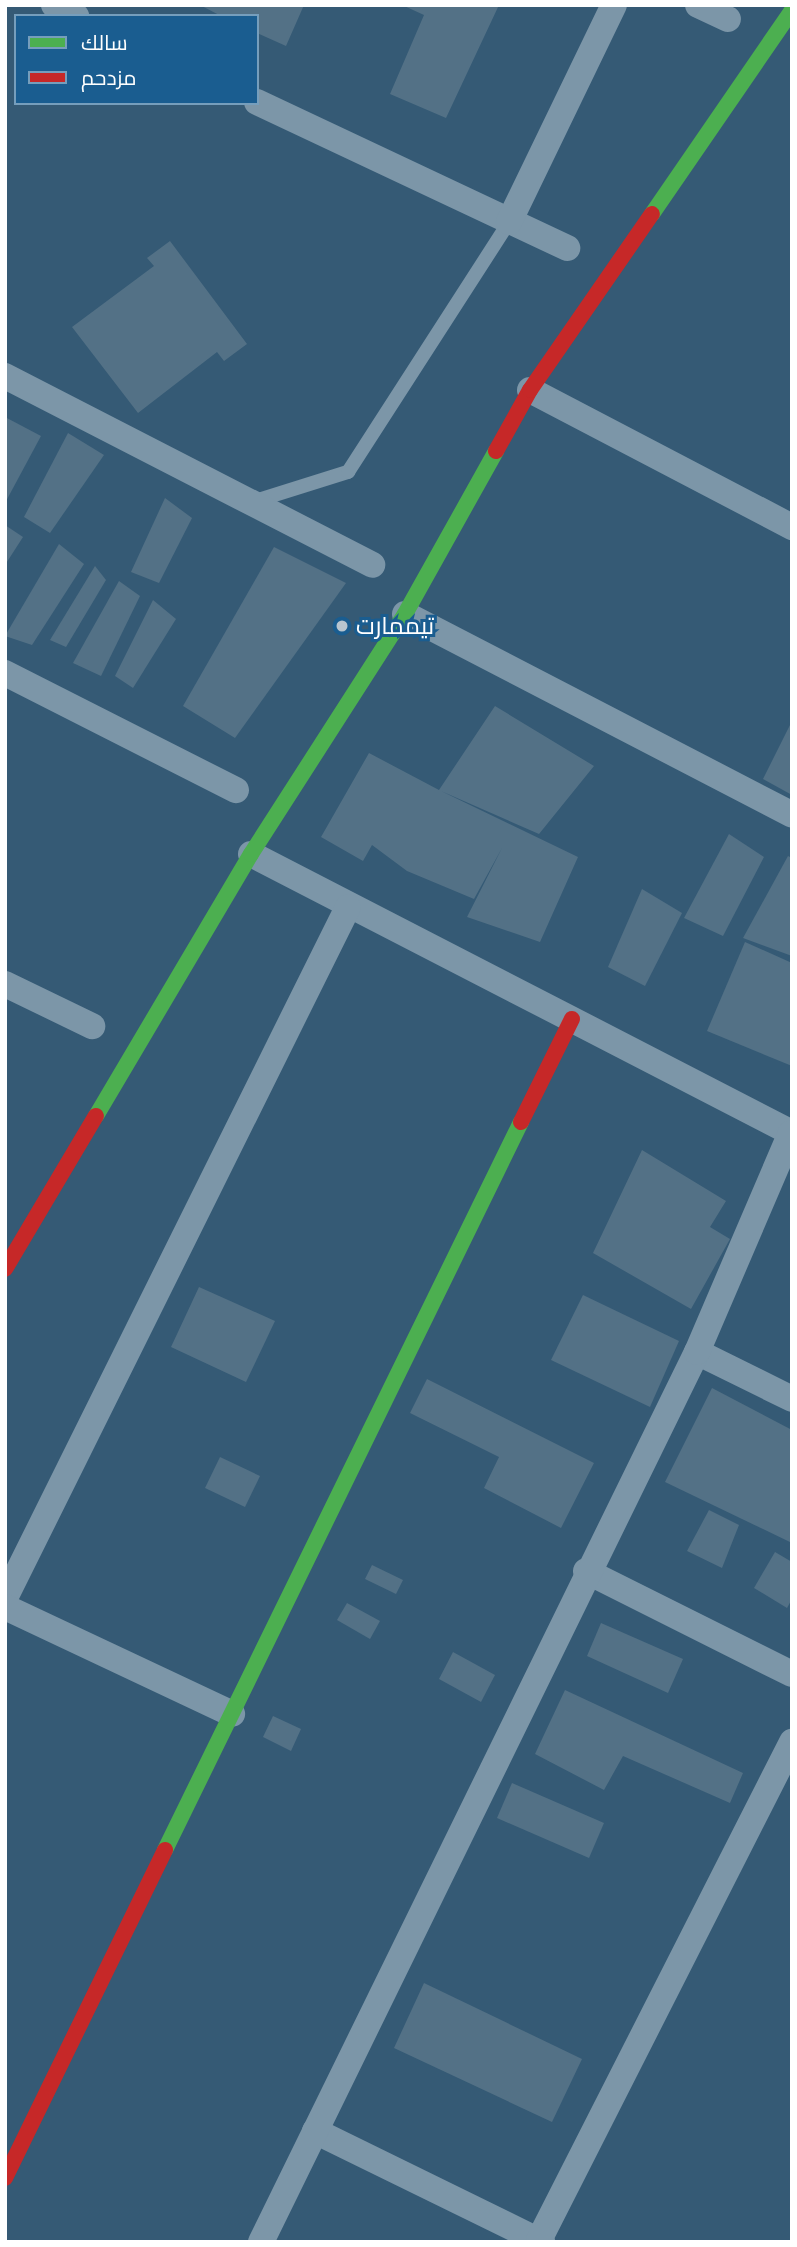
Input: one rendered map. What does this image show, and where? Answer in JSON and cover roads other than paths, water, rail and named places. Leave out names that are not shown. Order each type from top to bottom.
[{"type":"street","points":[[54,5],[72,14]]},
{"type":"street","points":[[509,222],[614,5]]},
{"type":"street","points":[[698,5],[728,19]]},
{"type":"street","points":[[5,1269],[251,854],[405,614],[530,390],[792,10]]},
{"type":"street","points":[[259,103],[566,248]]},
{"type":"street","points":[[5,376],[372,565]]},
{"type":"street","points":[[530,390],[792,527]]},
{"type":"street","points":[[405,614],[792,815]]},
{"type":"street","points":[[5,673],[236,790]]},
{"type":"street","points":[[251,854],[348,907],[791,1133],[697,1352],[586,1571],[261,2242]]},
{"type":"street","points":[[5,1598],[348,907]]},
{"type":"street","points":[[5,984],[92,1026]]},
{"type":"street","points":[[5,2178],[572,1019]]},
{"type":"street","points":[[697,1352],[792,1399]]},
{"type":"street","points":[[586,1571],[792,1674]]},
{"type":"street","points":[[5,1606],[232,1714]]},
{"type":"street","points":[[315,2131],[540,2241],[792,1742]]},
{"type":"lane","points":[[251,503],[348,472],[509,222]]},
{"type":"place","name":"تیممارت","points":[[342,626]]}]
